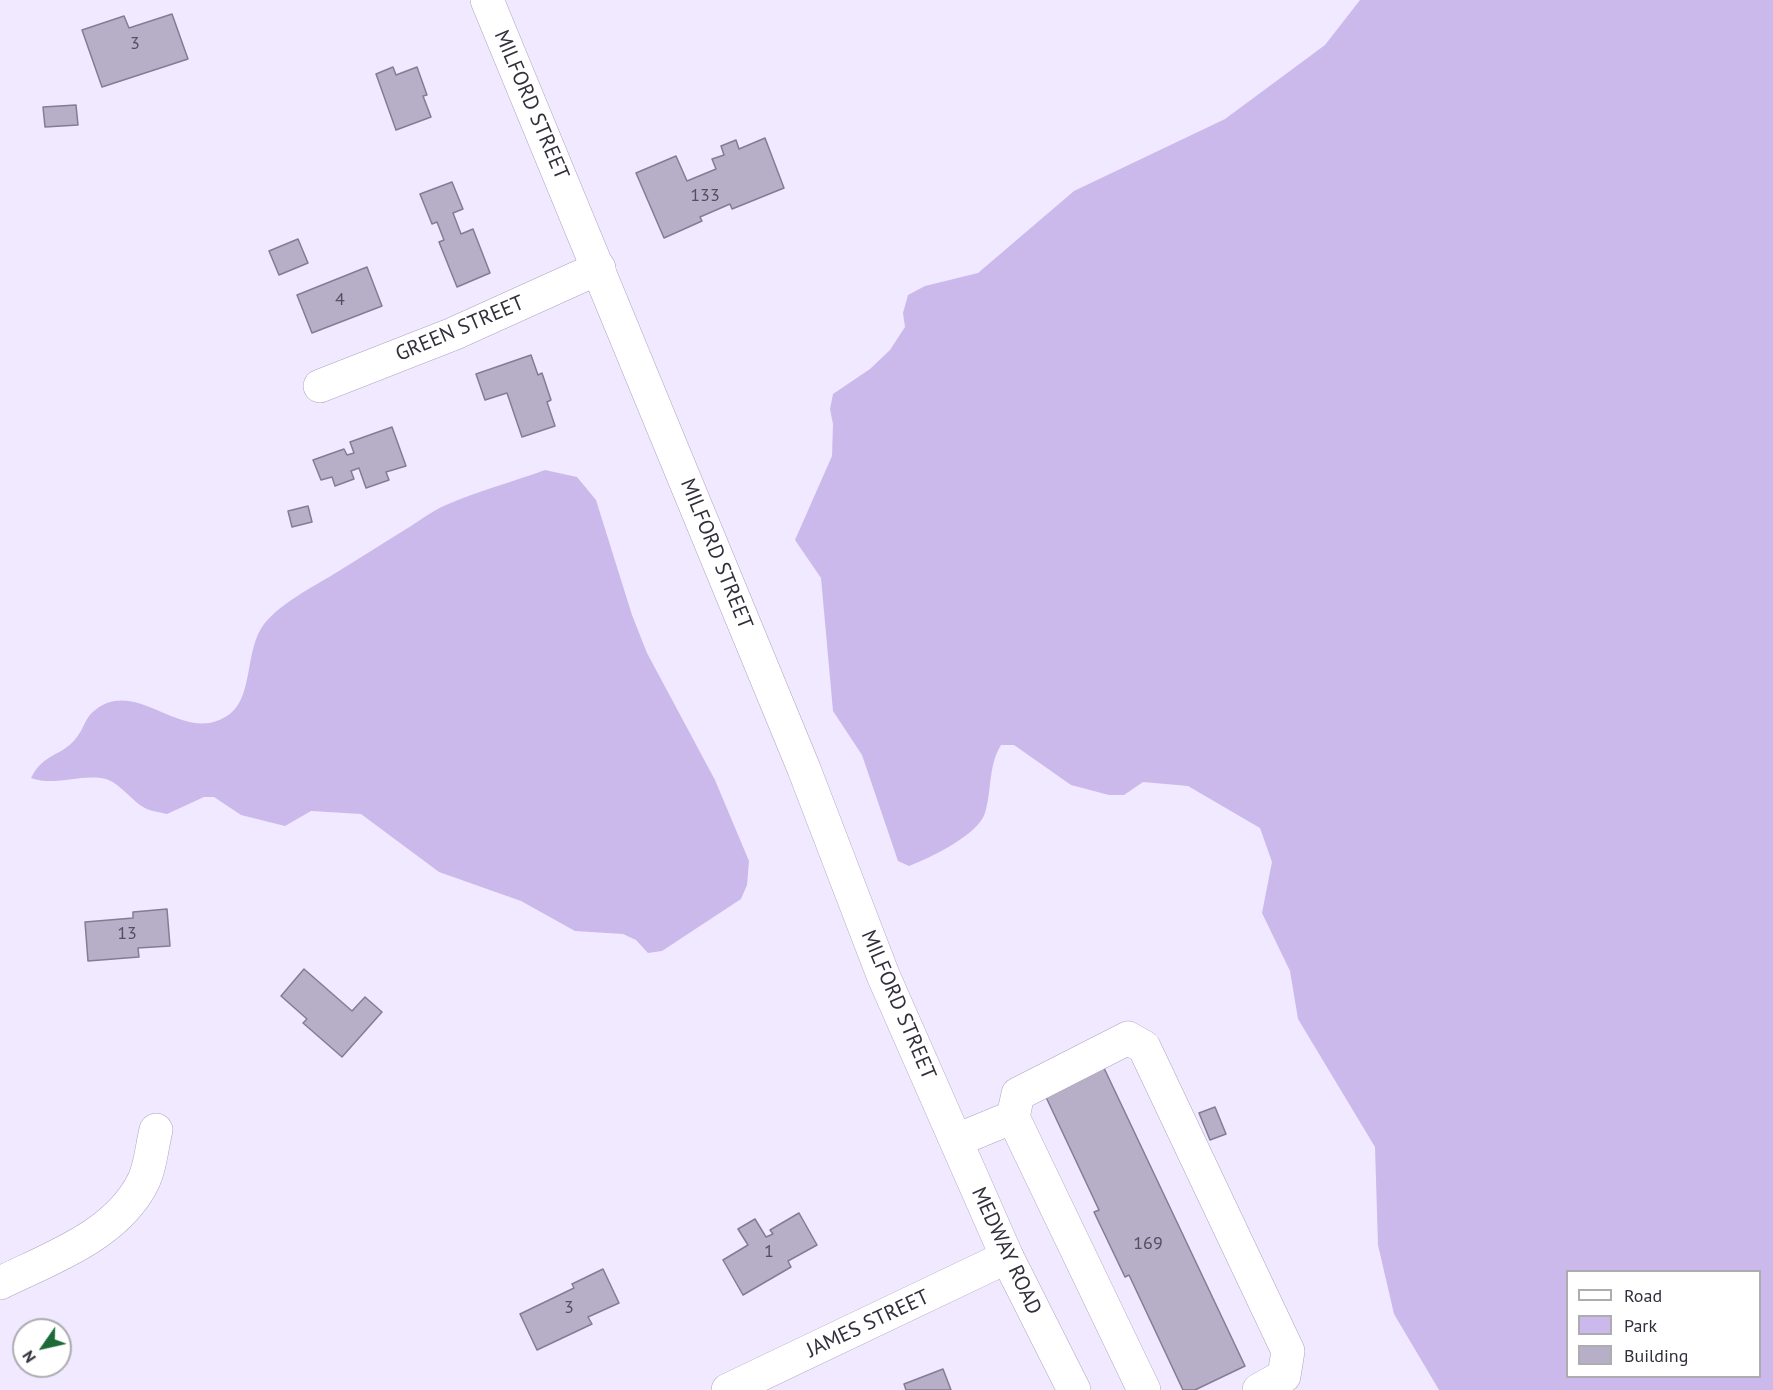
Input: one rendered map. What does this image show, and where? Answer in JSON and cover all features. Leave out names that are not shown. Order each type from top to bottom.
[{"type":"main road","name":"MILFORD STREET","points":[[487,0],[804,769],[883,975],[943,1109]]},
{"type":"main road","name":"GREEN STREET","points":[[320,386],[453,334],[599,268]]},
{"type":"main road","points":[[1144,1390],[1013,1117],[1018,1094],[1128,1038],[1144,1047],[1288,1351],[1284,1376],[1259,1390]]},
{"type":"main road","name":"MEDWAY ROAD","points":[[943,1109],[1007,1257],[1074,1390]]},
{"type":"main road","points":[[957,1140],[1013,1117]]},
{"type":"main road","points":[[0,1283],[99,1233],[125,1208],[145,1179],[156,1130]]},
{"type":"main road","name":"JAMES STREET","points":[[728,1390],[1007,1257]]},
{"type":"green space","points":[[1360,0],[1773,0],[1773,1390],[1439,1390],[1394,1314],[1378,1245],[1375,1147],[1298,1019],[1290,971],[1262,913],[1272,862],[1260,828],[1188,786],[1143,782],[1124,795],[1109,795],[1071,785],[1014,745],[1001,745],[994,761],[987,804],[981,821],[952,845],[909,866],[898,861],[862,755],[833,711],[821,578],[795,540],[832,456],[833,424],[830,409],[833,394],[870,369],[890,350],[905,327],[903,313],[908,295],[925,286],[978,273],[1074,191],[1225,119],[1325,45]]},
{"type":"green space","points":[[545,470],[577,477],[596,500],[632,615],[647,653],[715,780],[749,861],[747,885],[741,899],[662,951],[648,953],[636,940],[623,934],[575,931],[521,901],[439,872],[361,814],[311,811],[285,826],[241,815],[214,797],[204,797],[167,814],[143,807],[106,779],[50,781],[31,778],[42,763],[71,743],[94,711],[111,702],[127,701],[144,705],[196,723],[213,722],[231,713],[243,695],[258,634],[264,624],[279,609],[442,507],[470,495]]},
{"type":"building","points":[[172,14],[188,59],[102,87],[82,30],[124,16],[129,28]]},
{"type":"building","points":[[393,67],[396,75],[417,67],[427,95],[423,96],[431,117],[396,130],[376,74]]},
{"type":"building","points":[[76,105],[78,125],[45,127],[43,107]]},
{"type":"building","points":[[765,138],[784,188],[732,209],[730,204],[700,217],[702,221],[664,238],[636,173],[676,156],[687,181],[716,169],[712,159],[724,155],[721,146],[736,140],[739,149]]},
{"type":"building","points":[[452,182],[463,209],[453,213],[461,234],[473,229],[490,273],[457,287],[439,242],[444,240],[437,222],[432,224],[420,194]]},
{"type":"building","points":[[298,239],[308,263],[279,275],[269,251]]},
{"type":"building","points":[[367,267],[382,306],[312,333],[297,295]]},
{"type":"building","points":[[531,355],[538,375],[542,373],[551,400],[547,402],[555,426],[522,437],[507,393],[485,400],[476,374]]},
{"type":"building","points":[[392,427],[406,466],[386,472],[389,480],[366,488],[359,468],[351,471],[354,479],[335,486],[332,477],[321,480],[313,460],[344,449],[347,455],[354,453],[350,442]]},
{"type":"building","points":[[308,506],[312,522],[292,527],[288,511]]},
{"type":"building","points":[[167,909],[170,946],[138,948],[139,957],[88,961],[85,922],[133,918],[133,912]]},
{"type":"building","points":[[304,969],[352,1011],[365,997],[382,1012],[342,1057],[303,1023],[307,1019],[281,996]]},
{"type":"building","points":[[1104,1068],[1245,1366],[1195,1390],[1183,1390],[1129,1275],[1125,1277],[1094,1212],[1099,1210],[1045,1095]]},
{"type":"building","points":[[1215,1107],[1226,1134],[1210,1140],[1199,1113]]},
{"type":"building","points":[[799,1213],[817,1245],[788,1261],[791,1267],[743,1295],[723,1260],[748,1245],[738,1229],[755,1219],[766,1237],[773,1234],[770,1230]]},
{"type":"building","points":[[603,1269],[619,1303],[588,1317],[592,1324],[537,1350],[520,1314],[574,1288],[572,1284]]},
{"type":"building","points":[[943,1369],[951,1390],[906,1390],[904,1384]]}]
